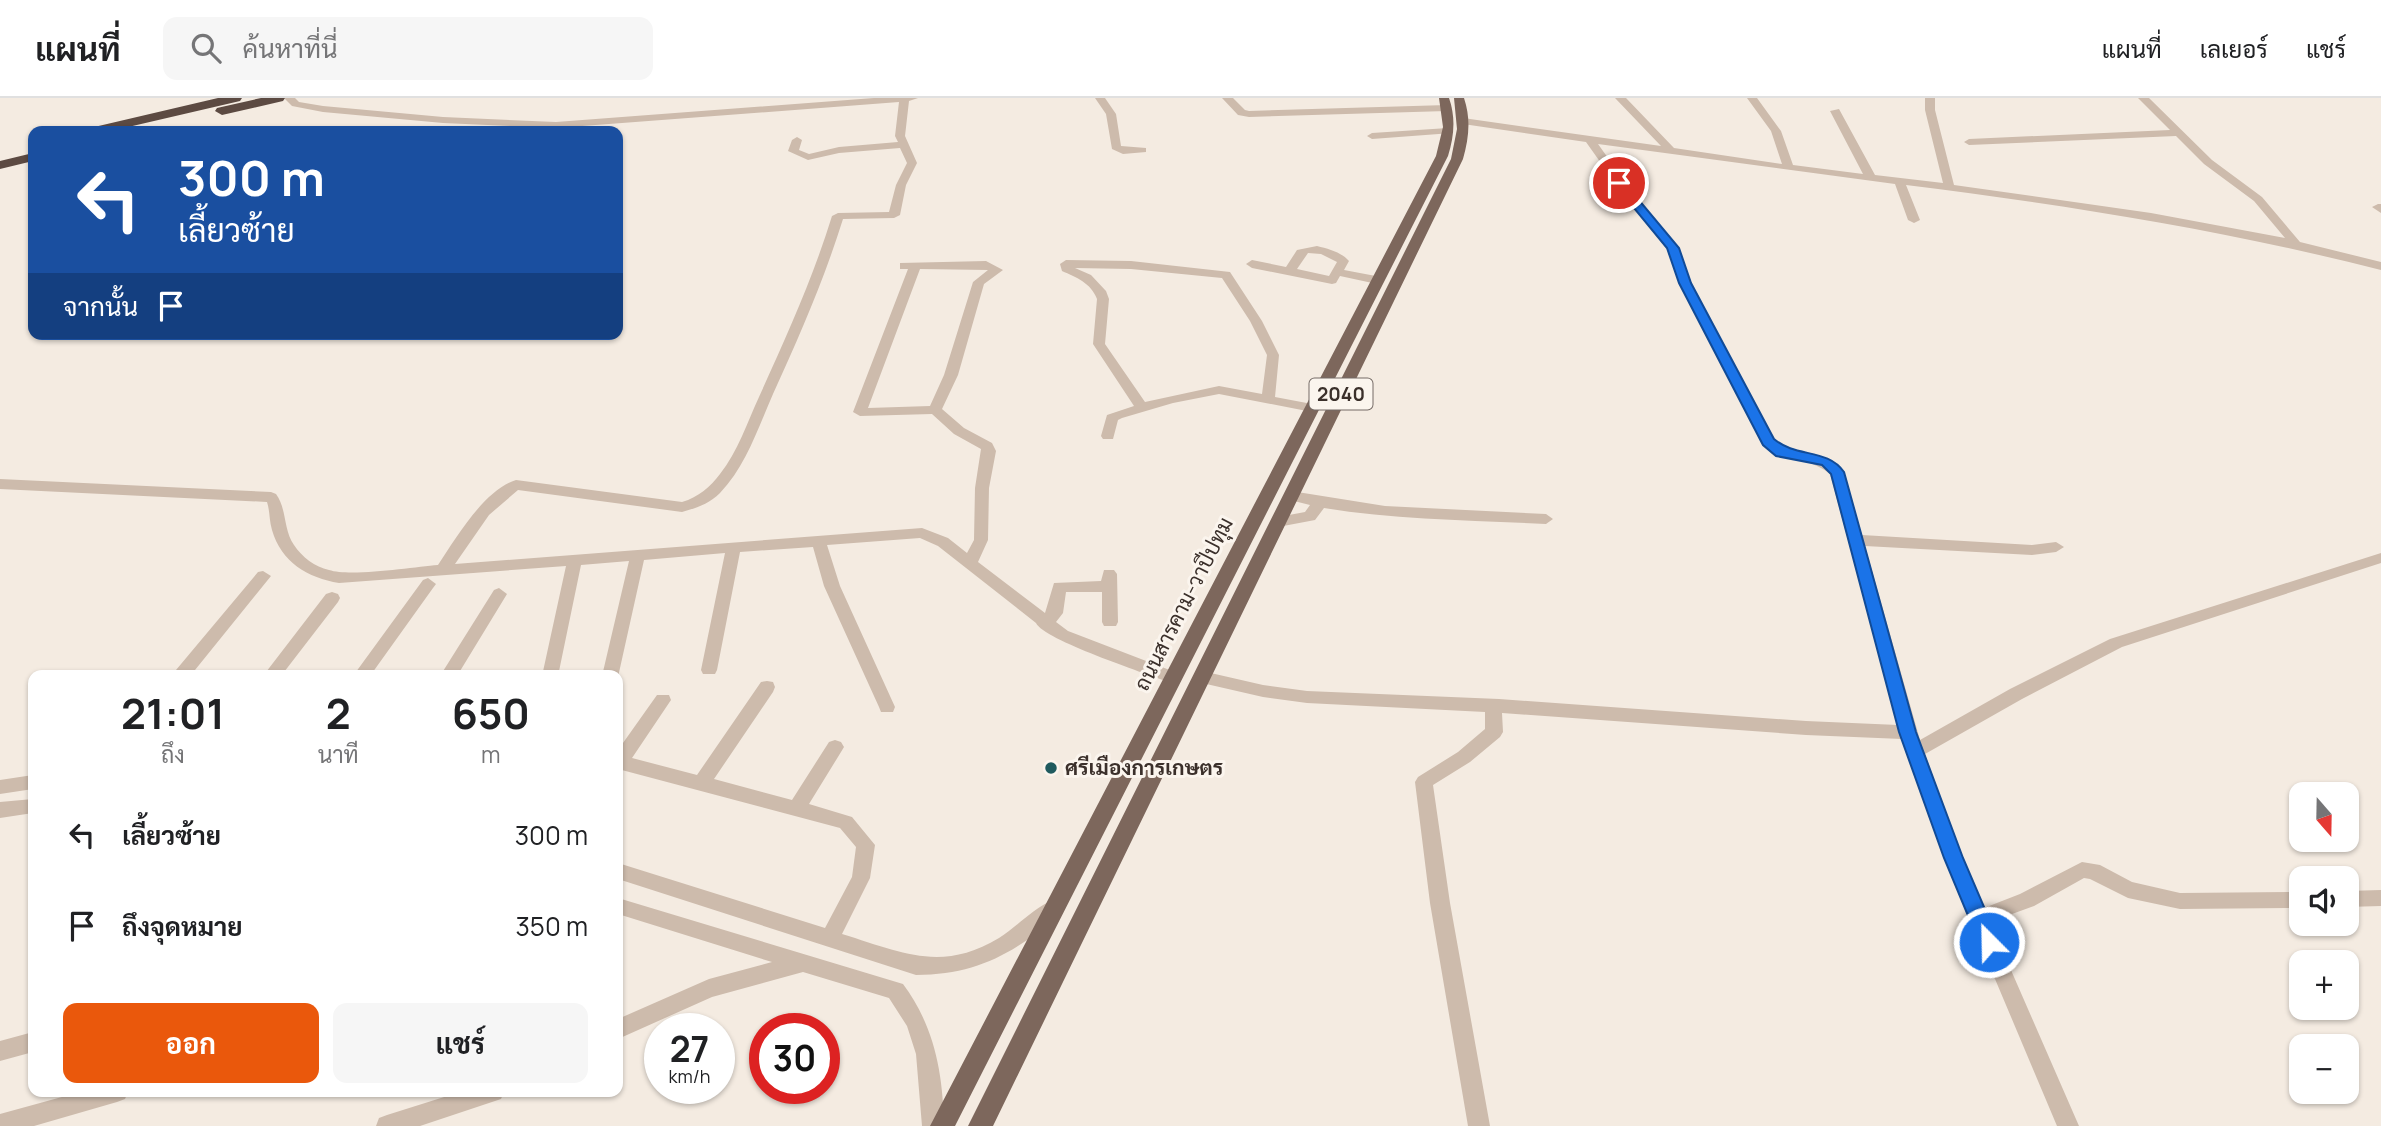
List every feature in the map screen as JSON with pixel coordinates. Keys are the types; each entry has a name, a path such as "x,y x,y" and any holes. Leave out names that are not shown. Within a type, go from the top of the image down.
{"highway":[{"path":"113,126 211,100 235,98"},
{"path":"161,126 278,98"},
{"path":"0,154 28,147"},
{"path":"0,165 28,158"}],"main road":[{"name":"2040","path":"1200,681 1457,159 1462,145 1463,121 1450,101"},
{"name":"ถนนสารคาม-วาปีปทุม","path":"942,1126 1442,156 1448,131 1450,101"},
{"path":"1355,324 1374,328"},
{"path":"980,1126 1200,681"}],"street":[{"path":"289,98 296,104 323,109 443,120 556,125 913,98"},
{"path":"1100,98 1111,114 1116,147 1123,151 1142,150"},
{"path":"1227,98 1242,113 1249,114 1450,101"},
{"path":"1619,98 1670,150"},
{"path":"1752,98 1776,131 1788,168"},
{"path":"1930,98 1930,110 1949,187"},
{"path":"2143,98 2208,162 2258,199 2296,244"},
{"path":"443,570 474,525 502,495 518,485 682,507 696,503 711,493 740,453 816,280 838,216 894,215 901,185 912,163 900,136 904,99"},
{"path":"1835,111 1871,178"},
{"path":"1463,121 1788,168 1949,187 2151,216 2296,244 2381,265"},
{"path":"1372,136 1448,131"},
{"path":"1969,142 2179,133"},
{"path":"797,140 793,151 808,157 839,150 904,145"},
{"path":"1590,140 1629,195 1673,248 1685,283 1768,442 1781,453 1826,461 1837,472 1908,732 1953,858 2068,1126"},
{"path":"1899,181 1914,220"},
{"path":"1252,264 1332,280 1343,261 1341,258 1308,249 1300,253 1290,271"},
{"path":"1142,408 1099,344 1102,307 1100,291 1087,278 1066,268 1066,264 1131,265 1226,275 1256,321 1273,355 1268,398"},
{"path":"935,410 951,375 979,282 997,270 986,265 909,266 860,412 935,410 959,431 987,446 989,451 982,488 981,540 970,563"},
{"path":"1338,272 1377,280"},
{"path":"1108,436 1112,418 1219,390 1312,408"},
{"path":"0,484 260,494 271,497 276,502 279,530 293,558 327,577 338,578 922,533 943,542 1044,624 1062,635 1174,678"},
{"path":"1291,496 1371,510 1546,519"},
{"path":"1278,522 1314,514 1320,503"},
{"path":"1856,540 2032,550 2056,547"},
{"path":"818,543 832,586 887,707"},
{"path":"709,670 733,549"},
{"path":"611,670 638,555"},
{"path":"1915,751 2016,694 2116,643 2381,558"},
{"path":"552,670 575,559"},
{"path":"185,670 263,576"},
{"path":"1044,624 1055,613 1059,587 1109,580 1110,622"},
{"path":"365,670 428,584"},
{"path":"452,670 499,594"},
{"path":"276,670 332,598"},
{"path":"1200,681 1307,697 1908,732"},
{"path":"701,784 767,687"},
{"path":"623,755 663,700"},
{"path":"1479,1126 1423,791 1428,777 1464,757 1494,732 1493,706"},
{"path":"796,809 835,747"},
{"path":"623,763 846,822 866,845 861,878 830,938"},
{"path":"0,787 28,783"},
{"path":"0,810 28,807"},
{"path":"1979,918 2027,900 2082,870 2093,871 2128,890 2180,901 2289,900"},
{"path":"623,873 916,966 945,967 972,961 1021,937 1054,908"},
{"path":"2359,899 2381,898"},
{"path":"623,907 896,990 907,1003 918,1024 931,1071 933,1126"},
{"path":"623,1027 709,988 806,962"},
{"path":"0,1051 28,1043"},
{"path":"0,1125 99,1097"},
{"path":"387,1126 477,1097"}],"place":[{"name":"ศรีเมืองการเกษตร","path":"1051,768"}],"route":[{"path":"1619,183 1673,248 1685,283 1768,442 1781,453 1826,461 1837,472 1908,732 1953,858 1989,942"}]}
